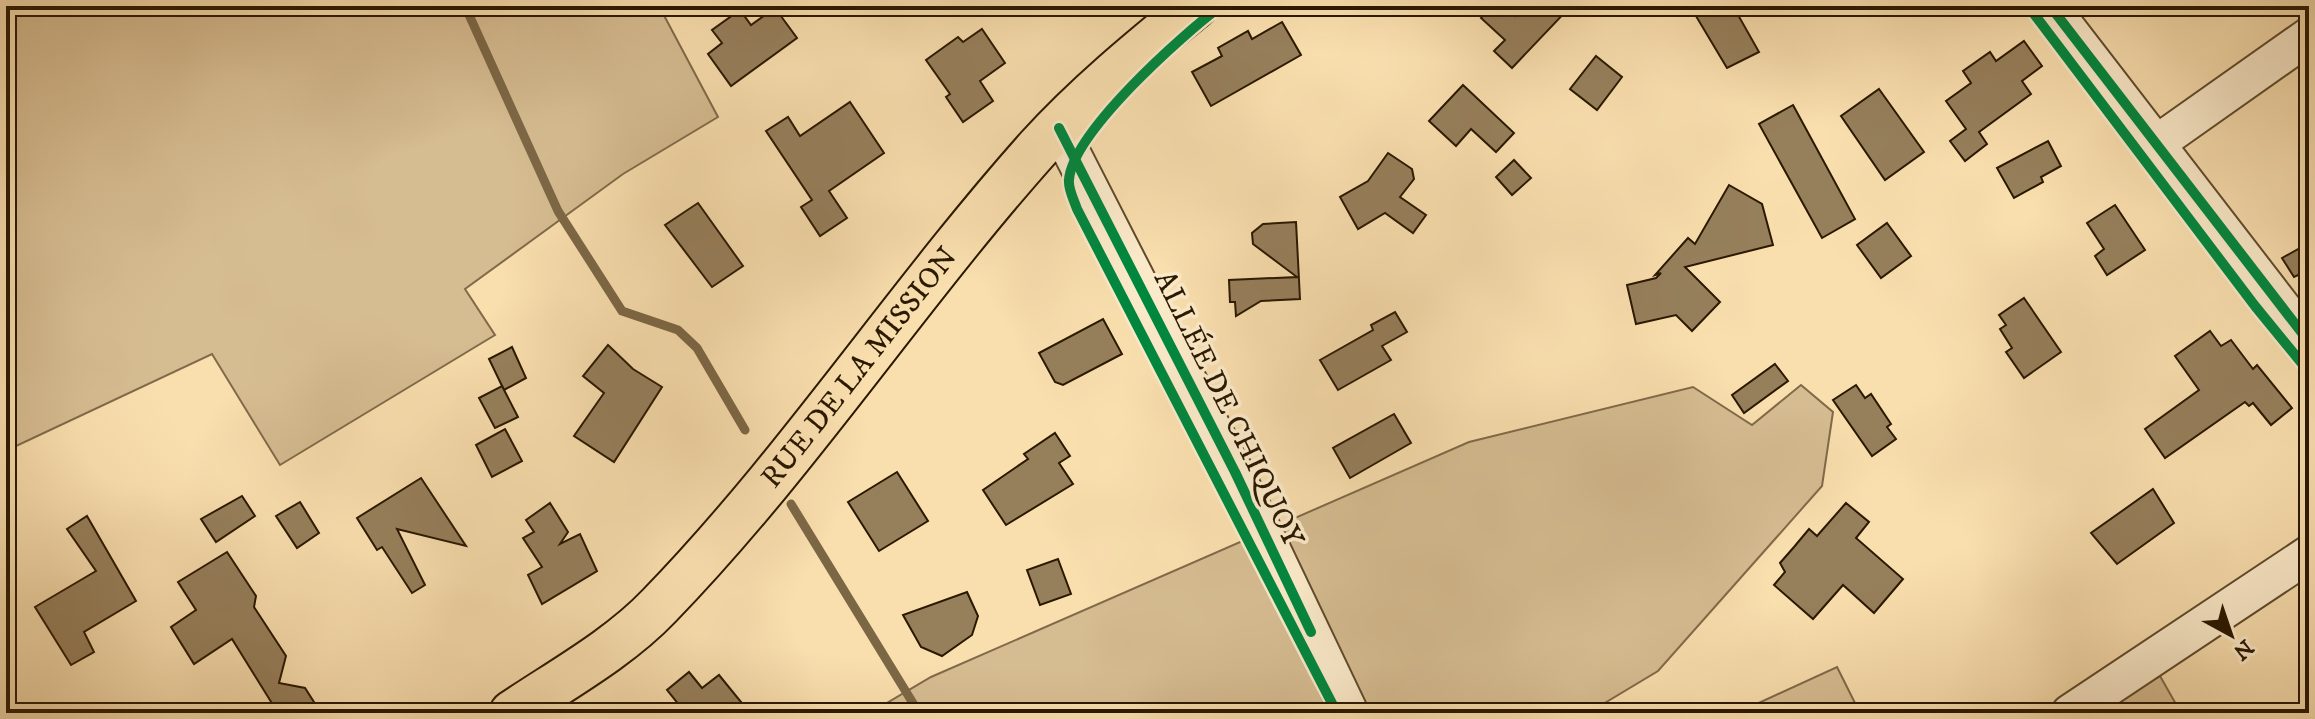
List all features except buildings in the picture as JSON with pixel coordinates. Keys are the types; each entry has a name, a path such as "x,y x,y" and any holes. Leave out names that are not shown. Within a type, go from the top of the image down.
{"main road":[{"name":"RUE DE LA MISSION","path":"512,713 588,663 657,608 831,404 1029,160 1103,84 1195,6"}],"street":[{"path":"2050,6 2309,342"},
{"path":"2156,144 2309,36"},
{"name":"ALLÉE DE CHIQUOY","path":"1059,128 1235,472 1350,713"},
{"path":"2070,713 2309,554"}],"shaded area":[{"path":"6,6 659,6 718,117 623,174 465,289 495,335 280,465 212,354 14,447 6,438"},
{"path":"1801,385 1833,412 1822,486 1658,671 1588,713 870,713 931,677 1469,442 1693,387 1752,425"},
{"path":"1837,667 1860,713 1737,713"},
{"path":"2160,676 2181,713 2092,713"}],"waterway":[{"path":"465,6 558,211 622,311 678,330 697,348 745,430"},
{"path":"791,504 919,713"}],"cycle path":[{"path":"1221,6 1157,61 1108,112 1075,160 1069,187 1077,209 1337,713"},
{"path":"2028,6 2255,306 2309,372"},
{"path":"2050,6 2309,342"},
{"path":"1059,128 1235,472 1311,632"}]}
